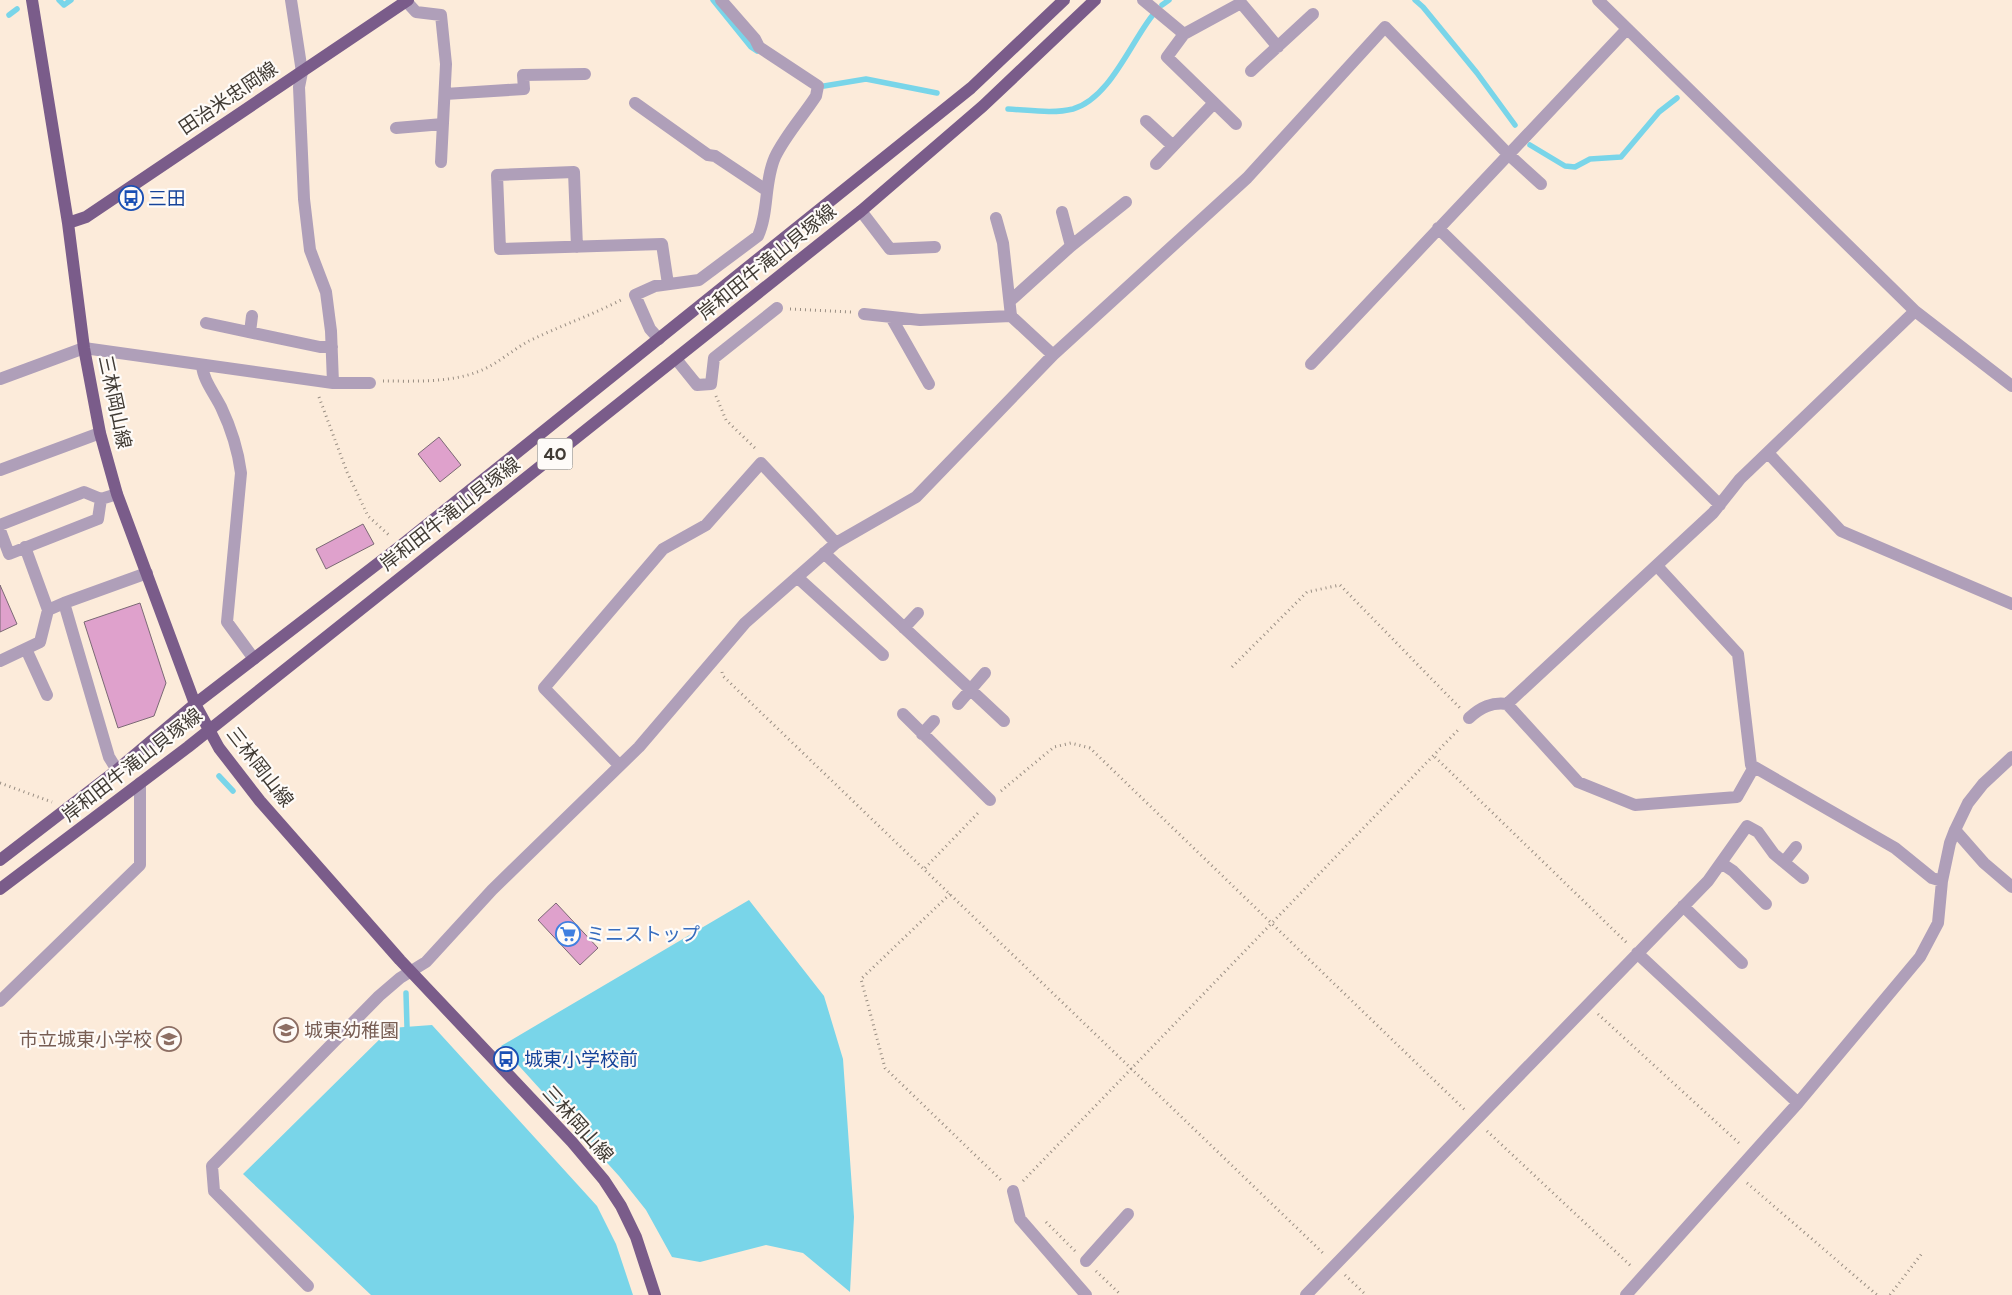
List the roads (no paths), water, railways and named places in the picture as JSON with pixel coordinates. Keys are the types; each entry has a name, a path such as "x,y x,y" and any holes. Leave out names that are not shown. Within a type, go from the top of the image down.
{"main road":[{"name":"三林岡山線","path":"32,0 68,223 84,348 100,433 117,494 195,704 208,730 260,801 411,972 572,1142 604,1180 621,1206 636,1238 655,1295"},
{"name":"田治米忠岡線","path":"68,223 86,217 407,0"},
{"name":"岸和田牛滝山貝塚線","path":"0,860 117,770 195,704 398,548 971,88 1064,0"},
{"name":"岸和田牛滝山貝塚線","path":"0,889 208,730 860,211 983,106 1095,0"}],"street":[{"path":"291,0 302,72 299,87 305,208 310,250 326,292 332,347 333,383"},
{"path":"407,0 416,12 441,15 446,64 441,162"},
{"path":"659,339 650,329 635,295 655,286 698,280 758,236 762,228 766,190 775,158 816,96 818,86 759,47 755,39 722,0"},
{"path":"1143,0 1184,34"},
{"path":"1598,0 1915,310 2012,386"},
{"path":"1236,124 1167,57 1184,34 1241,3 1278,47"},
{"path":"1251,71 1313,14"},
{"path":"308,1286 214,1191 212,1166 379,996 426,962 492,890 619,764 639,747 745,623 836,543 916,497 1052,355 1247,178 1385,27 1508,154 1541,184"},
{"path":"1311,364 1628,29"},
{"path":"445,94 524,89 523,75 585,74"},
{"path":"635,103 708,155 715,156 766,190"},
{"path":"1156,164 1214,103"},
{"path":"1146,121 1173,146"},
{"path":"396,128 443,124"},
{"path":"577,247 574,172 496,175 500,249 577,247 662,244 668,284"},
{"path":"1010,301 1072,246 1126,202"},
{"path":"860,211 890,249 935,246"},
{"path":"1062,212 1072,246"},
{"path":"996,218 1003,243 1011,316 1052,355"},
{"path":"1438,228 1720,504"},
{"path":"676,359 697,385 711,384 714,358 777,308"},
{"path":"1507,704 1657,566 1720,504 1740,479 1915,310"},
{"path":"864,314 920,320 1011,316"},
{"path":"250,332 252,316"},
{"path":"892,317 929,384"},
{"path":"206,323 320,347 332,347"},
{"path":"0,379 84,348 333,383 370,383"},
{"path":"202,365 202,372 221,407 238,451 241,473 227,622 254,659"},
{"path":"0,470 100,433"},
{"path":"1768,453 1841,531 2012,604"},
{"path":"619,764 544,688 664,549 706,525 761,463 836,543"},
{"path":"0,525 84,492 101,499 117,494"},
{"path":"0,530 8,554 98,519 101,499"},
{"path":"0,661 40,642 48,610 25,547"},
{"path":"824,553 1004,721"},
{"path":"1657,566 1738,654 1751,765 1894,848 1932,878 1942,881"},
{"path":"48,610 147,573"},
{"path":"797,577 883,655"},
{"path":"64,603 109,758 117,770"},
{"path":"904,628 918,612"},
{"path":"26,648 47,695"},
{"path":"958,704 985,673"},
{"path":"1470,718 1477,711 1494,702 1507,704 1578,782 1635,805 1737,797 1754,767"},
{"path":"903,714 990,800"},
{"path":"922,734 934,721"},
{"path":"1626,1295 1752,1156 1920,957 1938,923 1942,881 1950,843 1968,803 1983,784 2012,756"},
{"path":"0,1001 140,865 140,783"},
{"path":"1306,1295 1708,882 1747,826 1758,832 1774,854 1803,878"},
{"path":"1956,830 1984,863 2012,887"},
{"path":"1784,862 1796,847"},
{"path":"1721,863 1733,871 1766,904"},
{"path":"1683,906 1742,963"},
{"path":"1637,953 1798,1103"},
{"path":"1013,1191 1020,1219 1086,1295"},
{"path":"1086,1261 1128,1214"}],"water":[{"path":"749,900 824,996 843,1059 854,1217 850,1292 803,1253 766,1245 700,1262 672,1257 646,1210 619,1176 501,1046"},
{"path":"432,1025 597,1206 616,1244 633,1295 371,1295 243,1174 391,1028"}],"waterway":[{"path":"59,0 64,5 71,0"},
{"path":"713,0 751,47 757,51"},
{"path":"1162,5 1169,0"},
{"path":"1415,0 1423,7 1477,73 1515,125"},
{"path":"9,15 17,9"},
{"path":"1008,109 1057,111 1073,109 1086,103 1108,83 1152,16"},
{"path":"824,86 866,79 937,93"},
{"path":"1530,145 1565,166 1575,167 1590,159 1621,157 1659,112 1677,98"},
{"path":"219,776 233,791"},
{"path":"406,993 407,1027"}],"place":[{"name":"三田","path":"131,198"},
{"name":"ミニストップ","path":"568,934"},
{"name":"城東幼稚園","path":"286,1030"},
{"name":"市立城東小学校","path":"169,1039"},
{"name":"城東小学校前","path":"506,1059"}]}
